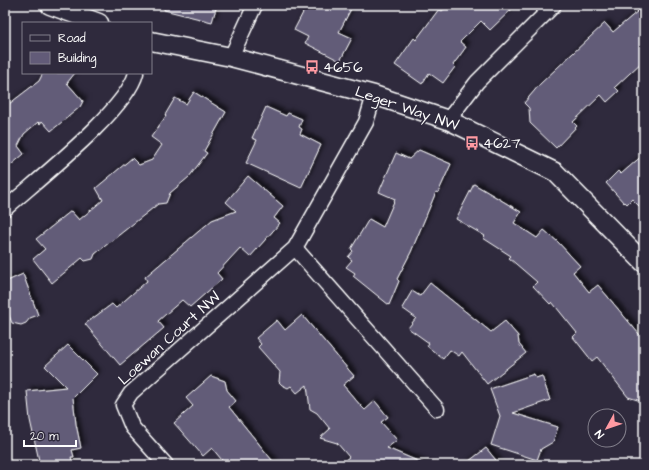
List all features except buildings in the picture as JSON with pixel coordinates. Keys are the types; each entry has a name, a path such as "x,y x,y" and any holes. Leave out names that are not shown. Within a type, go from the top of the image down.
{"street":[{"path":"50,5 96,22"},
{"path":"231,57 255,5"},
{"path":"448,120 478,82 554,5"},
{"name":"Leger Way NW","path":"152,41 231,57 374,95 448,120 555,172 642,255"},
{"path":"5,209 94,130 119,102 134,80 136,74"},
{"name":"Loewan Court NW","path":"166,465 132,427 124,405 131,393 295,248 366,122 374,95"},
{"path":"295,248 437,409"}],"place":[{"name":"4656","path":"312,67"},
{"name":"4627","path":"472,143"}]}
